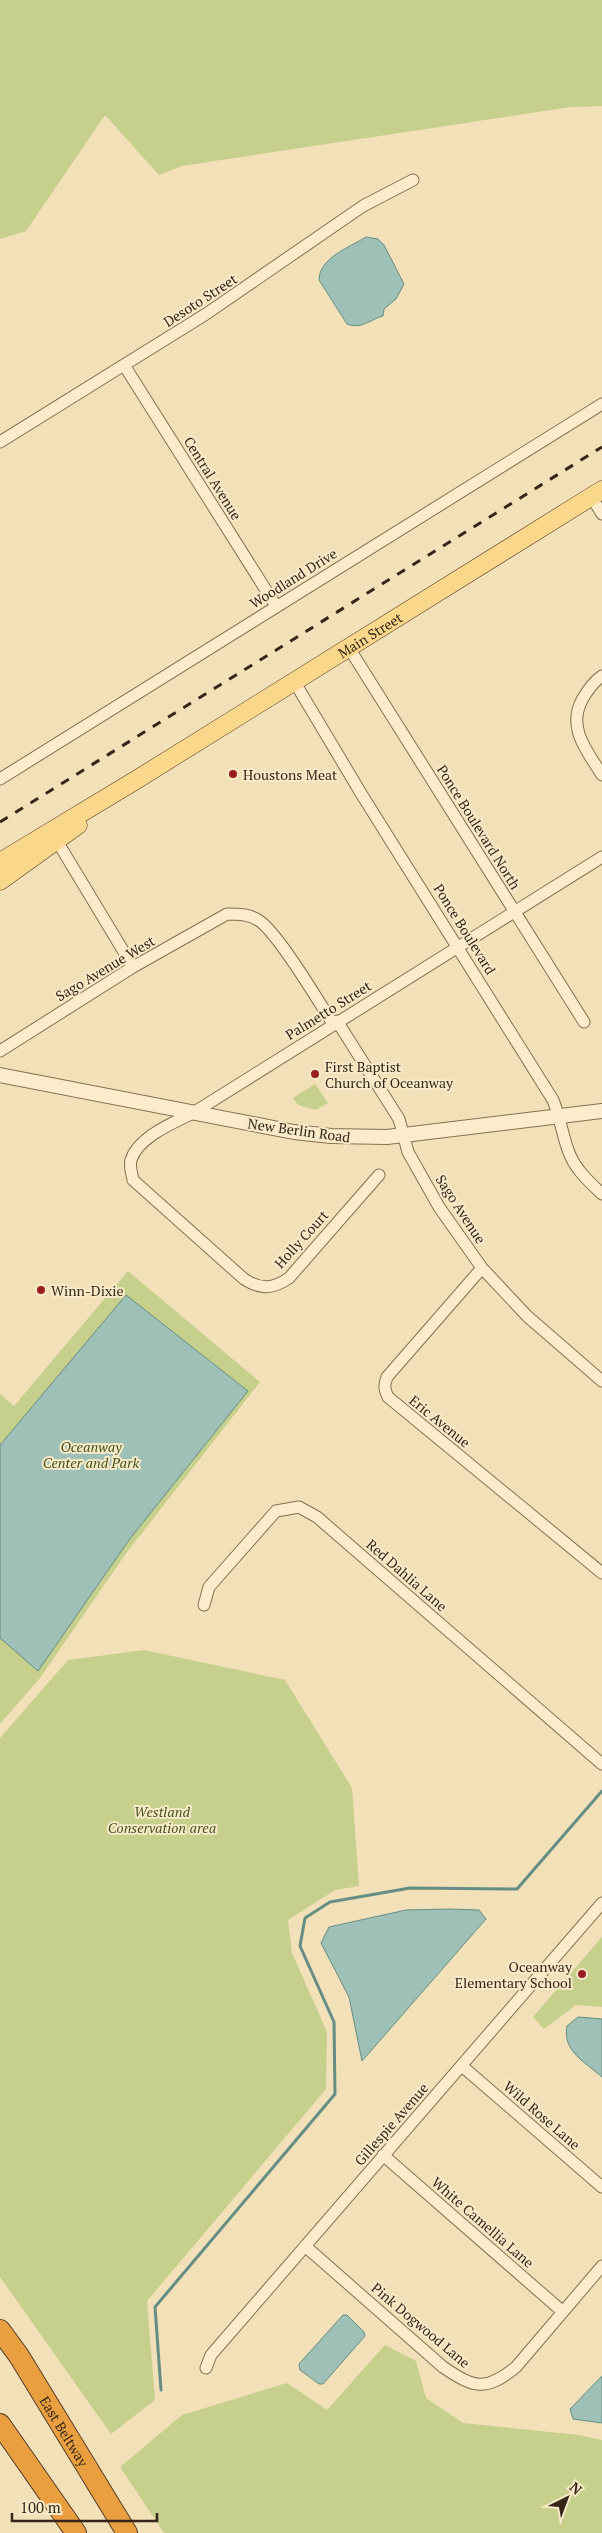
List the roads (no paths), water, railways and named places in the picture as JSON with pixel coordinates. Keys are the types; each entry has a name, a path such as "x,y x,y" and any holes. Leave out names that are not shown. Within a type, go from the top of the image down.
{"highway":[{"name":"East Beltway","path":"0,2329 19,2356 127,2533"},
{"path":"3,2429 76,2533"}],"main road":[{"name":"Main Street","path":"0,862 136,780 597,493"},
{"name":"Main Street","path":"0,881 57,841 136,780"}],"street":[{"name":"Desoto Street","path":"0,442 211,311 363,206 413,180"},
{"name":"Central Avenue","path":"124,365 276,606"},
{"name":"Woodland Drive","path":"0,779 602,404"},
{"path":"597,493 602,514"},
{"name":"Ponce Boulevard North","path":"349,648 584,1022"},
{"path":"602,676 591,686 581,701 576,716 576,727 584,746 602,774"},
{"name":"Ponce Boulevard","path":"294,681 362,795 458,946 560,1117 568,1151 575,1164 584,1178 602,1194"},
{"path":"57,841 133,967"},
{"name":"Palmetto Street","path":"166,1210 133,1180 130,1162 136,1150 147,1140 602,856"},
{"name":"Sago Avenue West","path":"0,1051 133,967 228,914"},
{"name":"Sago Avenue","path":"228,914 243,914 258,920 273,934 399,1119 408,1152 439,1206 482,1268 527,1316 602,1381"},
{"name":"New Berlin Road","path":"0,1075 294,1132 361,1138 404,1135 602,1112"},
{"name":"Holly Court","path":"166,1210 244,1279 254,1285 271,1287 289,1278 379,1175"},
{"name":"Eric Avenue","path":"482,1268 387,1377 384,1385 385,1392 388,1397 602,1573"},
{"name":"Red Dahlia Lane","path":"204,1605 209,1587 276,1511 300,1507 318,1517 602,1764"},
{"name":"Gillespie Avenue","path":"206,2368 211,2355 602,1903"},
{"name":"Wild Rose Lane","path":"462,2066 602,2187"},
{"name":"White Camellia Lane","path":"384,2155 563,2312"},
{"name":"Pink Dogwood Lane","path":"305,2246 443,2367 467,2383 487,2384 503,2378 516,2367 602,2266"}],"water":[{"path":"366,237 378,239 384,245 404,284 396,299 384,309 383,316 361,325 352,326 347,324 319,280 320,272 324,265 336,254"},
{"name":"Oceanway Center and Park","path":"126,1295 248,1391 129,1540 38,1671 0,1638 0,1445"},
{"path":"406,1910 479,1910 486,1919 362,2061 349,1997 321,1943 329,1927"},
{"path":"578,2017 602,2019 602,2077 576,2055 568,2042 566,2035 567,2026"},
{"path":"343,2315 347,2315 364,2332 365,2336 323,2384 319,2384 300,2370 299,2364"},
{"path":"602,2376 602,2423 573,2419 570,2409"}],"waterway":[{"path":"161,2390 155,2307 335,2094 334,2022 300,1946 305,1918 330,1902 410,1888 517,1889 602,1791"}],"railway":[{"path":"0,822 602,447"}],"place":[{"name":"Houstons Meat","path":"233,774"},
{"name":"First Baptist Church of Oceanway","path":"315,1074"},
{"name":"Winn-Dixie","path":"41,1290"},
{"name":"Oceanway Elementary School","path":"582,1974"}],"park label":[{"name":"Westland Conservation area","path":"162,1819"}]}
